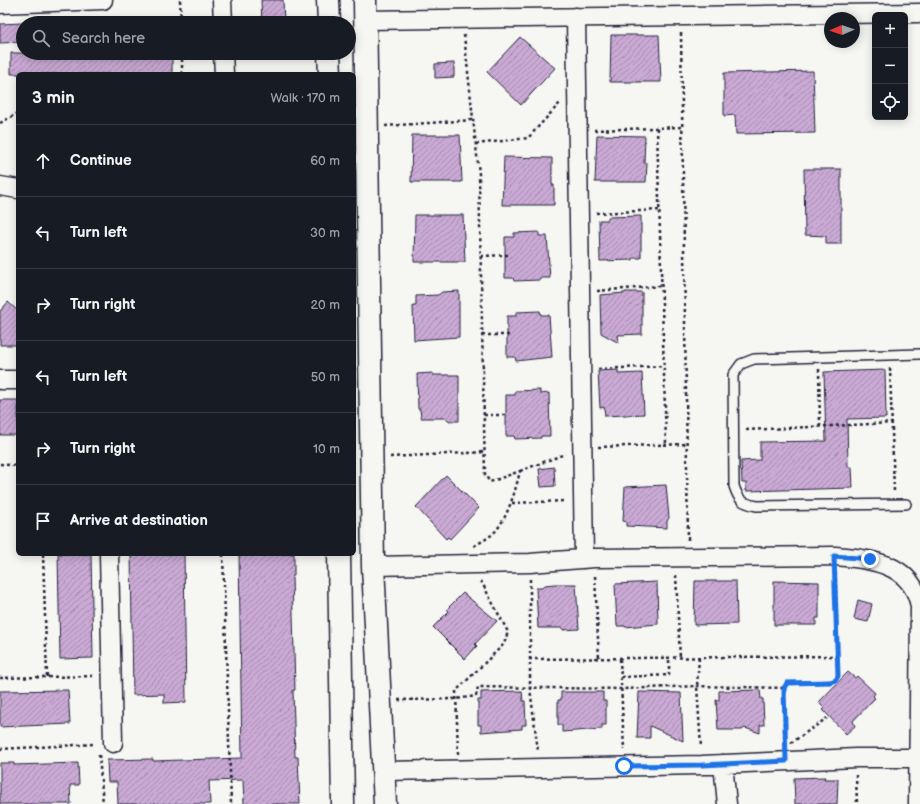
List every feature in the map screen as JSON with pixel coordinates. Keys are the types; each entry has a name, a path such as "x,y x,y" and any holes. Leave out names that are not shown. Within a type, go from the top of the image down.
{"street":[{"path":"0,4 103,0"},
{"path":"222,0 223,16"},
{"path":"328,0 329,16"},
{"path":"385,804 373,566 366,10 462,19 681,17 730,8 920,13"},
{"path":"576,17 583,500 589,558"},
{"path":"223,60 224,72"},
{"path":"330,60 330,72"},
{"path":"0,186 16,188"},
{"path":"0,380 16,380"},
{"path":"373,566 473,555 530,562 589,558 834,556 870,559 886,565 911,582 918,594 920,606 918,804"},
{"path":"106,744 112,675 109,556"},
{"path":"339,556 343,804"},
{"path":"384,771 541,769 702,765 856,758 919,758"},
{"path":"723,764 727,804"}],"lane":[{"path":"906,504 757,506 745,504 738,496 734,486 733,374 741,364 754,359 920,354"}],"path":[{"path":"180,0 181,16"},
{"path":"680,658 686,444 681,17"},
{"path":"462,19 479,174 485,475 490,482 582,447 686,444"},
{"path":"182,60 182,72"},
{"path":"476,144 528,138 578,86"},
{"path":"0,123 16,114"},
{"path":"367,127 472,120"},
{"path":"578,131 683,127"},
{"path":"657,128 666,444"},
{"path":"579,214 660,210"},
{"path":"481,256 508,255"},
{"path":"580,292 662,286"},
{"path":"482,335 509,335"},
{"path":"889,355 894,504"},
{"path":"819,357 820,426"},
{"path":"581,369 664,366"},
{"path":"484,415 507,415"},
{"path":"734,430 892,423"},
{"path":"372,458 485,452"},
{"path":"0,464 16,466"},
{"path":"459,770 456,691 460,685 504,644 508,637 508,632 473,555 492,535 512,503 520,471"},
{"path":"512,503 583,500"},
{"path":"43,556 47,677"},
{"path":"223,556 231,804"},
{"path":"827,718 785,746 784,688 787,683 830,682 836,680 838,676 834,556"},
{"path":"589,558 599,659"},
{"path":"530,562 530,688 541,769"},
{"path":"529,659 838,656"},
{"path":"621,677 669,676 669,658"},
{"path":"698,658 697,686 702,765"},
{"path":"620,659 624,766"},
{"path":"0,678 112,675"},
{"path":"381,701 456,699 476,696 478,687 622,689 697,686 784,688"},
{"path":"0,749 106,744 103,804"},
{"path":"856,758 857,804"}],"building":[{"path":"261,0 283,0 284,16 262,16"},
{"path":"16,23 16,42 0,43 0,24"},
{"path":"611,35 659,35 661,82 610,82"},
{"path":"520,37 555,68 521,105 487,72"},
{"path":"11,53 16,53 16,60 172,60 172,72 16,72 16,74 11,74"},
{"path":"454,63 454,77 435,78 435,64"},
{"path":"813,71 815,133 736,134 735,115 724,116 724,73"},
{"path":"412,135 460,135 462,182 411,182"},
{"path":"597,135 645,136 644,163 647,163 646,182 595,182"},
{"path":"504,157 552,158 554,205 502,205"},
{"path":"804,169 841,169 841,244 826,244 826,236 805,235"},
{"path":"415,215 463,215 465,262 414,262"},
{"path":"641,216 641,258 633,258 633,260 600,261 599,220 608,220 608,217"},
{"path":"539,232 539,236 547,236 550,278 514,281 513,278 505,278 505,237 514,237 514,233"},
{"path":"459,291 459,337 414,340 413,306 416,306 416,296 438,295 442,292"},
{"path":"625,292 642,292 642,334 618,335 619,343 601,333 600,295"},
{"path":"8,302 16,309 16,345 0,345 0,311"},
{"path":"540,311 541,315 549,315 552,357 516,361 515,357 507,357 507,316 516,316 516,312"},
{"path":"618,370 618,374 642,373 644,414 605,416 604,407 600,408 598,371"},
{"path":"885,370 886,418 847,419 848,467 852,467 853,488 746,491 746,483 742,483 741,461 760,460 760,442 826,441 824,372"},
{"path":"433,373 433,375 459,375 459,421 450,421 445,418 421,418 420,409 418,409 417,374"},
{"path":"540,390 540,394 549,393 550,436 541,436 541,438 515,439 514,436 506,436 506,395 515,395 515,391"},
{"path":"0,400 16,400 16,435 0,435"},
{"path":"554,467 555,486 541,487 539,469"},
{"path":"446,475 479,508 450,539 448,537 446,539 416,507"},
{"path":"666,485 669,518 667,521 667,528 626,526 626,522 623,521 625,487"},
{"path":"58,556 91,556 93,658 60,659"},
{"path":"131,556 184,556 186,702 164,703 164,694 133,695"},
{"path":"239,556 294,556 294,576 292,576 295,690 293,690 295,757 298,757 300,804 244,804 243,780 209,781 210,804 118,804 117,782 108,782 107,760 153,759 153,761 242,758"},
{"path":"695,581 736,581 737,624 694,625"},
{"path":"774,581 819,582 819,618 816,618 816,625 774,625"},
{"path":"657,582 658,624 625,627 617,626 615,584"},
{"path":"576,584 579,629 563,630 563,628 538,628 536,588 542,588 545,585"},
{"path":"463,593 497,621 475,644 477,646 465,659 433,627 449,611 447,609"},
{"path":"858,600 872,604 868,622 854,619"},
{"path":"848,672 855,678 857,676 875,693 873,696 875,698 853,721 855,726 846,734 823,710 825,708 819,702"},
{"path":"68,690 70,724 0,727 0,691"},
{"path":"760,690 761,699 763,699 764,725 760,725 760,733 745,728 742,730 718,730 716,700 719,700 719,691"},
{"path":"522,691 523,701 525,701 526,725 522,725 522,729 481,732 481,725 478,725 478,700 481,700 481,692"},
{"path":"561,692 603,692 603,701 606,701 606,725 602,725 602,729 562,732 562,725 558,725 558,700 561,700"},
{"path":"639,692 681,693 683,741 650,726 650,738 637,738"},
{"path":"0,763 14,763 14,765 78,763 79,785 70,785 71,804 0,804"},
{"path":"825,777 824,779 838,779 837,804 795,804 794,778"}],"route":[{"path":"624,766 702,765 786,761 784,688 787,683 830,682 836,680 838,676 834,556 870,559"}]}
